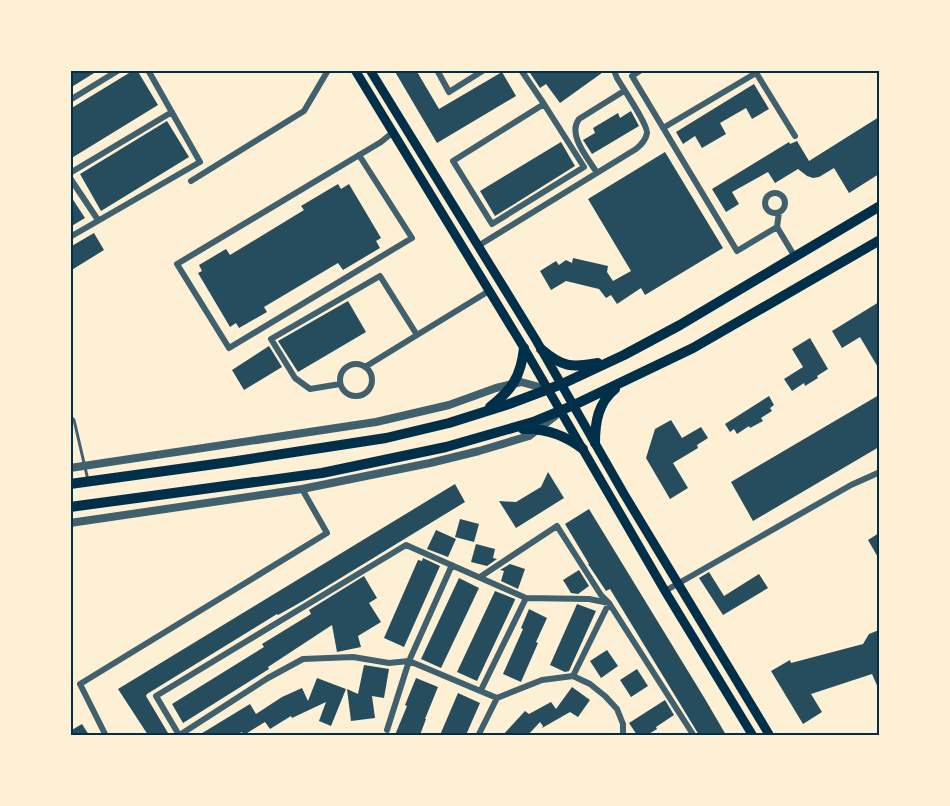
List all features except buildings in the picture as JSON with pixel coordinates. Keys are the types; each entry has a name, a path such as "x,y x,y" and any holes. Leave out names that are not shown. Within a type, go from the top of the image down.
{"main road":[{"path":"355,70 524,348 665,591 753,735"},
{"path":"370,70 541,349 770,735"},
{"path":"70,484 386,438 449,423 483,412 562,384 613,360 680,324 879,206"},
{"path":"70,507 322,473 435,450 505,431 574,405 693,348 879,240"},
{"path":"483,412 502,397 513,384 520,372 524,348"},
{"path":"541,349 554,360 567,365 580,366 613,360"},
{"path":"595,443 596,419 601,404 624,382"},
{"path":"505,431 539,429 567,437 583,449"}],"street":[{"path":"70,100 119,70"},
{"path":"70,237 200,162 147,70"},
{"path":"191,181 304,111 329,70"},
{"path":"437,70 449,92 484,70"},
{"path":"520,70 544,104 584,168 492,224 453,160 544,104"},
{"path":"478,246 642,144 646,136 646,126 614,70"},
{"path":"641,70 630,73 737,251 777,227"},
{"path":"663,128 755,72 795,136"},
{"path":"597,172 576,137 575,125 579,119 624,91"},
{"path":"70,173 172,112"},
{"path":"359,155 412,238 229,348 177,264 359,155 381,142 392,133"},
{"path":"70,178 98,220"},
{"path":"779,212 777,227 795,257"},
{"path":"340,384 310,389 296,378 271,339 380,276 417,335"},
{"path":"365,367 489,291"},
{"path":"355,364 369,371 372,381 368,390 359,396 351,396 343,390 340,384 340,377 346,368 355,364"},
{"path":"70,468 376,422 449,405 496,388 521,382 548,389"},
{"path":"70,523 302,489 430,463 529,436 560,411"},
{"path":"665,591 850,485 879,472"},
{"path":"106,735 80,684 327,533 302,489"},
{"path":"480,577 557,526 694,735"},
{"path":"497,698 409,662 389,663 353,657 303,659 268,678 179,735 156,696 406,545 526,598 589,599 609,603"},
{"path":"387,729 409,662 452,565"},
{"path":"481,690 526,598"},
{"path":"573,676 609,603"},
{"path":"478,735 497,698 542,680 573,676 590,684 617,709 623,724 623,735"}],"lane":[{"path":"70,416 74,420 88,482"}]}
